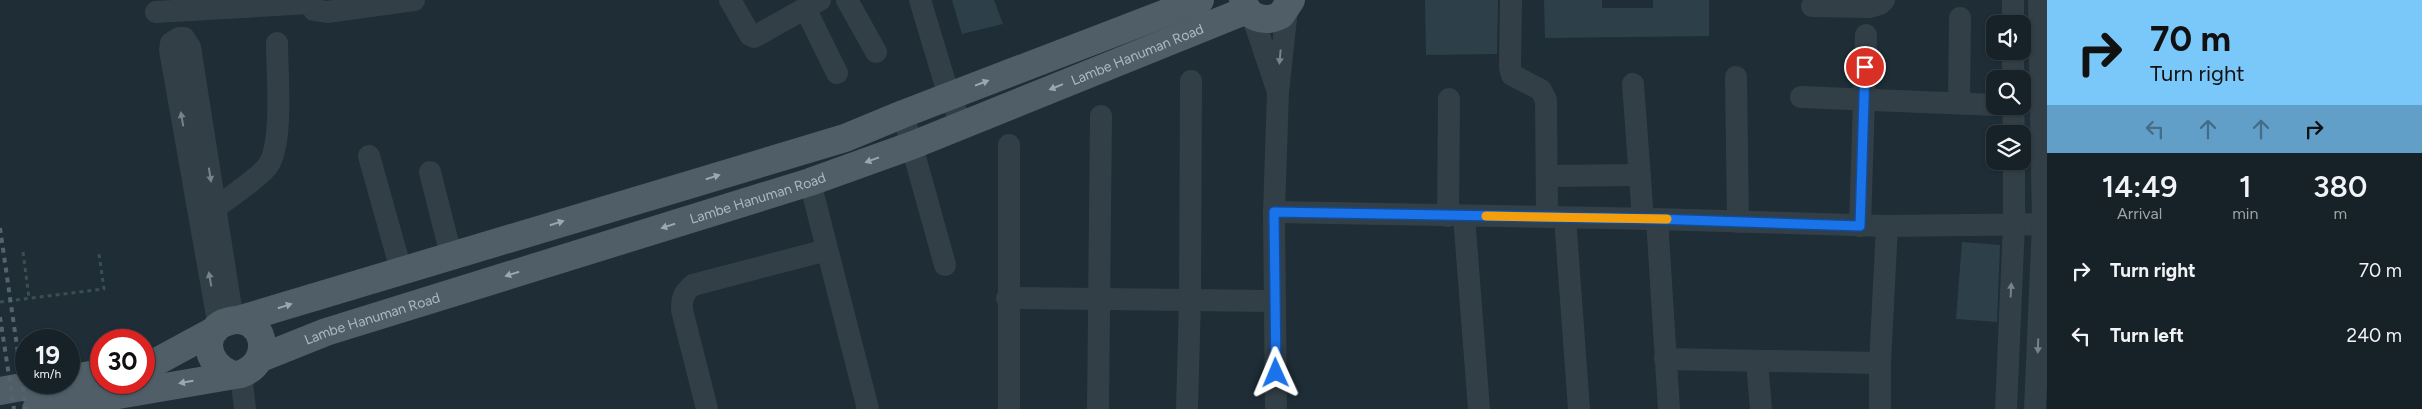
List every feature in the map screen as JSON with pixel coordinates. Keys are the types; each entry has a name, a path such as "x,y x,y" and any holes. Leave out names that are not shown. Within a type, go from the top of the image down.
{"main road":[{"name":"Lambe Hanuman Road","path":"155,362 226,325 401,270 845,138 1200,0"},
{"path":"1247,8 1259,19 1274,19 1293,3"},
{"name":"Lambe Hanuman Road","path":"36,409 244,369 326,332 810,182 912,145 1247,8"},
{"path":"226,325 254,327 259,334 262,342 244,369 222,371 210,357 209,348 226,325"},
{"path":"0,391 15,388"}],"street":[{"path":"156,12 310,1 314,10 327,12 414,0"},
{"path":"730,0 750,35 754,37 813,5 837,73"},
{"path":"847,0 876,52"},
{"path":"920,0 949,96 962,125"},
{"path":"1511,0 1510,68 1512,75 1541,90 1546,100 1548,176 1556,217 1579,409"},
{"path":"1812,6 1870,8 1884,0"},
{"path":"2013,0 2013,15"},
{"path":"2035,409 2045,224 2044,111 2039,0"},
{"path":"1276,409 1274,212 1278,92 1293,3"},
{"path":"1247,8 1278,92"},
{"path":"1959,104 1960,18"},
{"path":"1860,226 1866,35"},
{"path":"179,38 184,38 190,48 215,208 226,325 170,50 170,43 179,38"},
{"path":"215,208 266,168 274,154 277,137 277,43"},
{"path":"1736,77 1738,222"},
{"path":"1187,409 1190,300 1191,81"},
{"path":"1633,84 1640,175 1650,219 1669,409"},
{"path":"1801,96 1986,105"},
{"path":"1449,99 1456,216 1479,409"},
{"path":"903,114 945,265"},
{"path":"1098,409 1101,116"},
{"path":"1008,145 1007,298 1009,409"},
{"path":"369,156 401,270"},
{"path":"2006,409 2014,224 2014,170"},
{"path":"430,172 451,255"},
{"path":"1548,176 1640,175"},
{"path":"810,182 868,409"},
{"path":"1274,212 1650,219 1860,226 2045,224"},
{"path":"1880,409 1880,363 1887,226"},
{"path":"707,409 682,310 682,297 686,290 693,285 827,250"},
{"path":"1007,298 1275,301"},
{"path":"1665,359 1880,363"},
{"path":"1757,361 1761,409"},
{"path":"244,369 248,407"}],"path":[{"path":"23,252 29,298"},
{"path":"0,302 104,289 100,254"}],"building":[{"path":"952,0 994,0 1003,24 962,34"},
{"path":"1425,0 1498,0 1497,54 1426,55"},
{"path":"1544,0 1602,0 1602,8 1653,8 1653,0 1709,0 1709,36 1545,38"},
{"path":"1962,242 2000,245 1997,322 1956,319"}],"railway":[{"path":"0,228 26,409"},
{"path":"0,317 14,409"}],"slow traffic":[{"path":"1486,216 1667,219"}],"route":[{"path":"1276,373 1274,212 1656,219 1860,226 1865,67"}]}
